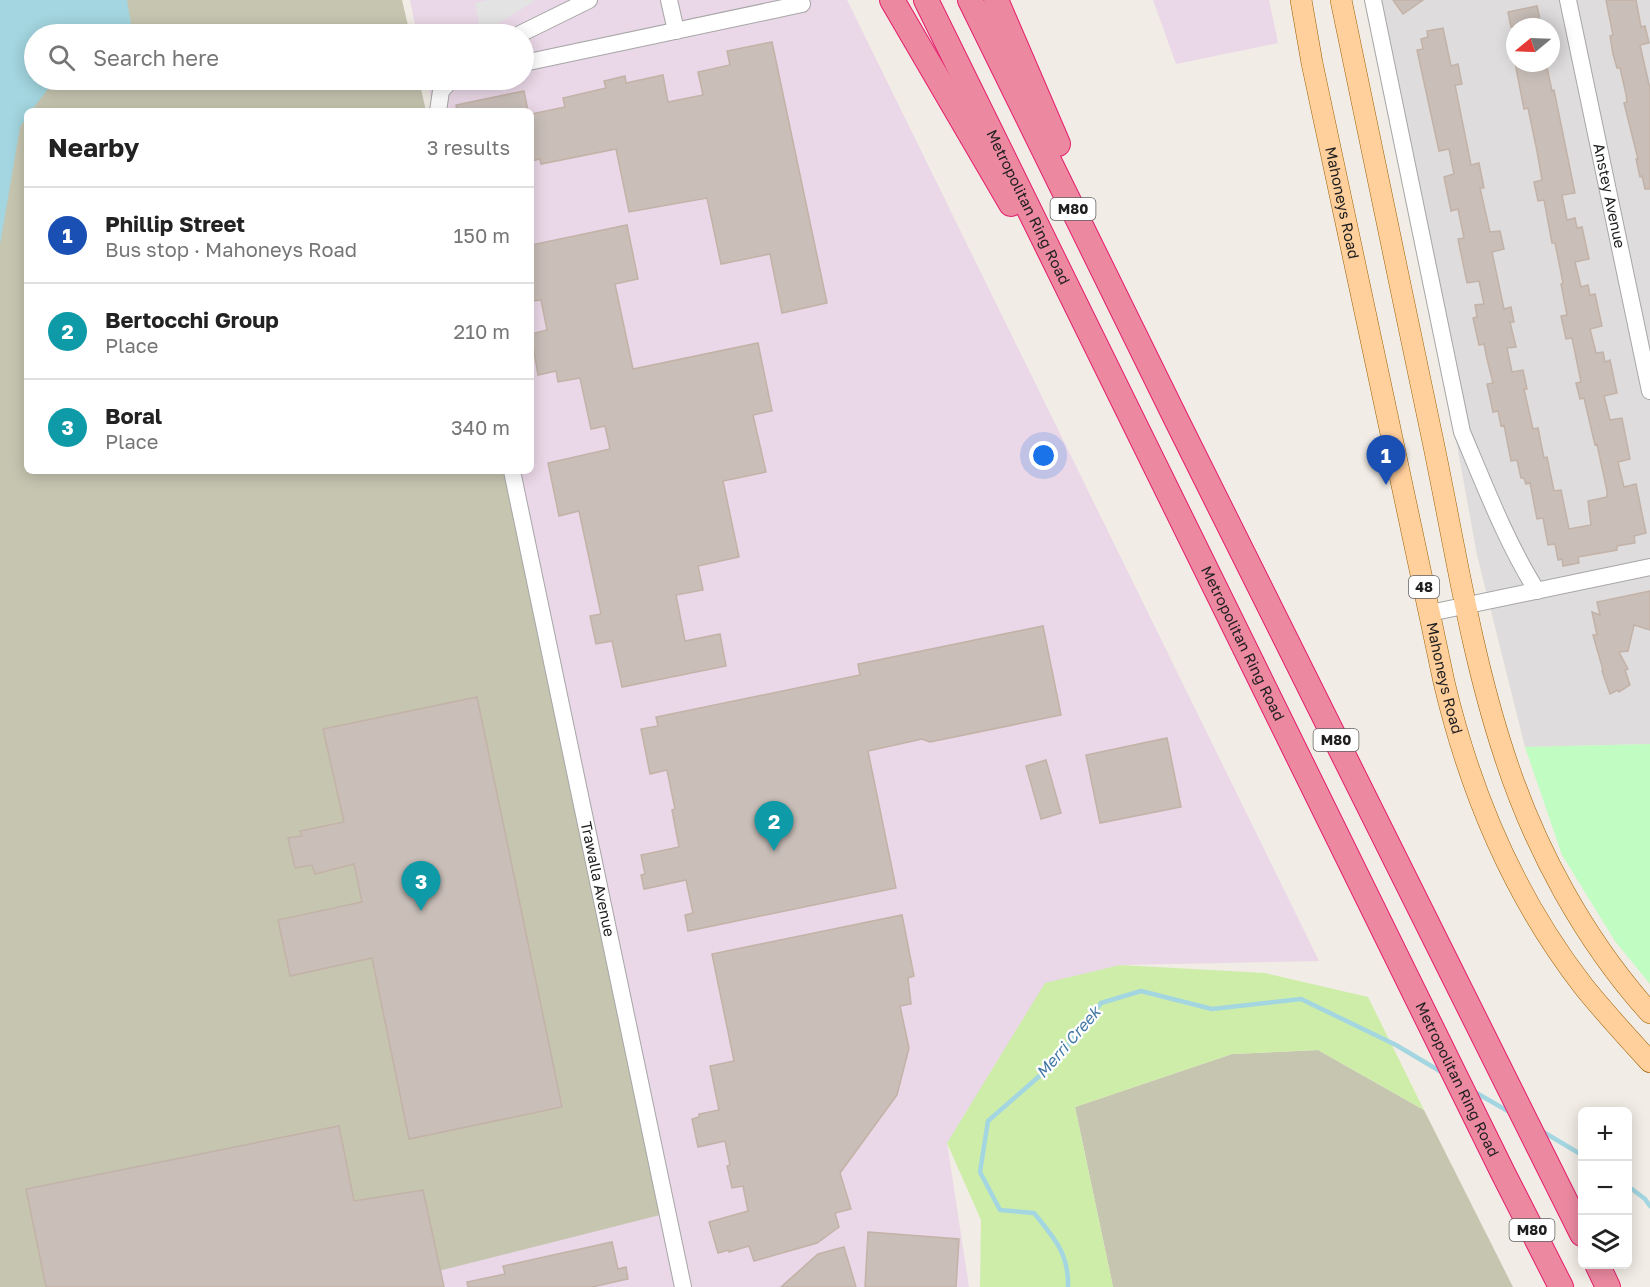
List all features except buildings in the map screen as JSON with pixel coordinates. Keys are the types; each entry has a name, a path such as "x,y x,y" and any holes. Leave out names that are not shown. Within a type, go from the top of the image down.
{"highway":[{"path":"892,0 1119,390"},
{"name":"Metropolitan Ring Road","path":"926,0 1561,1287"},
{"name":"M80","path":"970,0 1577,1224"},
{"path":"996,0 1176,419"},
{"path":"1599,1269 1608,1287"}],"main road":[{"name":"Mahoneys Road","path":"1301,0 1312,63 1456,732 1474,786 1510,869 1535,914 1583,986 1650,1062"},
{"name":"48","path":"1341,0 1466,606 1491,713 1505,759 1524,810 1548,862 1576,912 1607,958 1650,1013"}],"street":[{"path":"534,27 589,0"},
{"path":"669,0 676,31"},
{"path":"1373,0 1462,432 1487,492 1537,591"},
{"name":"Anstey Avenue","path":"1568,0 1650,391"},
{"path":"534,61 802,4"},
{"path":"438,108 442,90"},
{"name":"Trawalla Avenue","path":"513,474 683,1287"},
{"path":"1430,613 1650,567"}],"shaded area":[{"path":"0,0 402,0 408,24 24,24 24,90 421,90 425,108 24,108 24,474 506,474 668,1213 375,1287 0,1287"},
{"path":"410,0 847,0 1319,961 1120,965 947,1143 969,1287 362,1287 509,474 534,474 534,108 433,108 429,90 534,90 534,24 415,24"},
{"path":"488,0 535,0 497,24 479,24 475,3"},
{"path":"1153,0 1269,0 1278,43 1176,64"},
{"path":"1376,0 1650,0 1650,744 1525,747 1477,555"},
{"path":"1318,1050 1424,1110 1513,1287 1113,1287 1075,1107 1232,1054"}],"green space":[{"path":"1650,744 1650,984 1615,941 1562,855 1525,747"},
{"path":"1120,965 1265,973 1368,997 1424,1110 1318,1050 1232,1054 1075,1107 1113,1287 980,1287 981,1220 947,1143 1045,983"}],"water":[{"path":"0,0 127,0 131,24 24,24 24,90 47,90 33,108 24,108 24,121 20,127 0,245"}],"waterway":[{"name":"Merri Creek","path":"1068,1287 1068,1275 1063,1255 1048,1230 1034,1213 1000,1210 980,1172 988,1121 1052,1065 1101,1003 1141,991 1212,1009 1301,999 1396,1045 1443,1073"},
{"name":"Merri Creek","path":"1473,1091 1513,1114"},
{"name":"Merri Creek","path":"1540,1130 1578,1153"},
{"name":"Merri Creek","path":"1632,1189 1650,1206"}],"place":[{"name":"Phillip Street","path":"1386,485"},
{"name":"Bertocchi Group","path":"774,851"},
{"name":"Boral","path":"421,911"}]}
